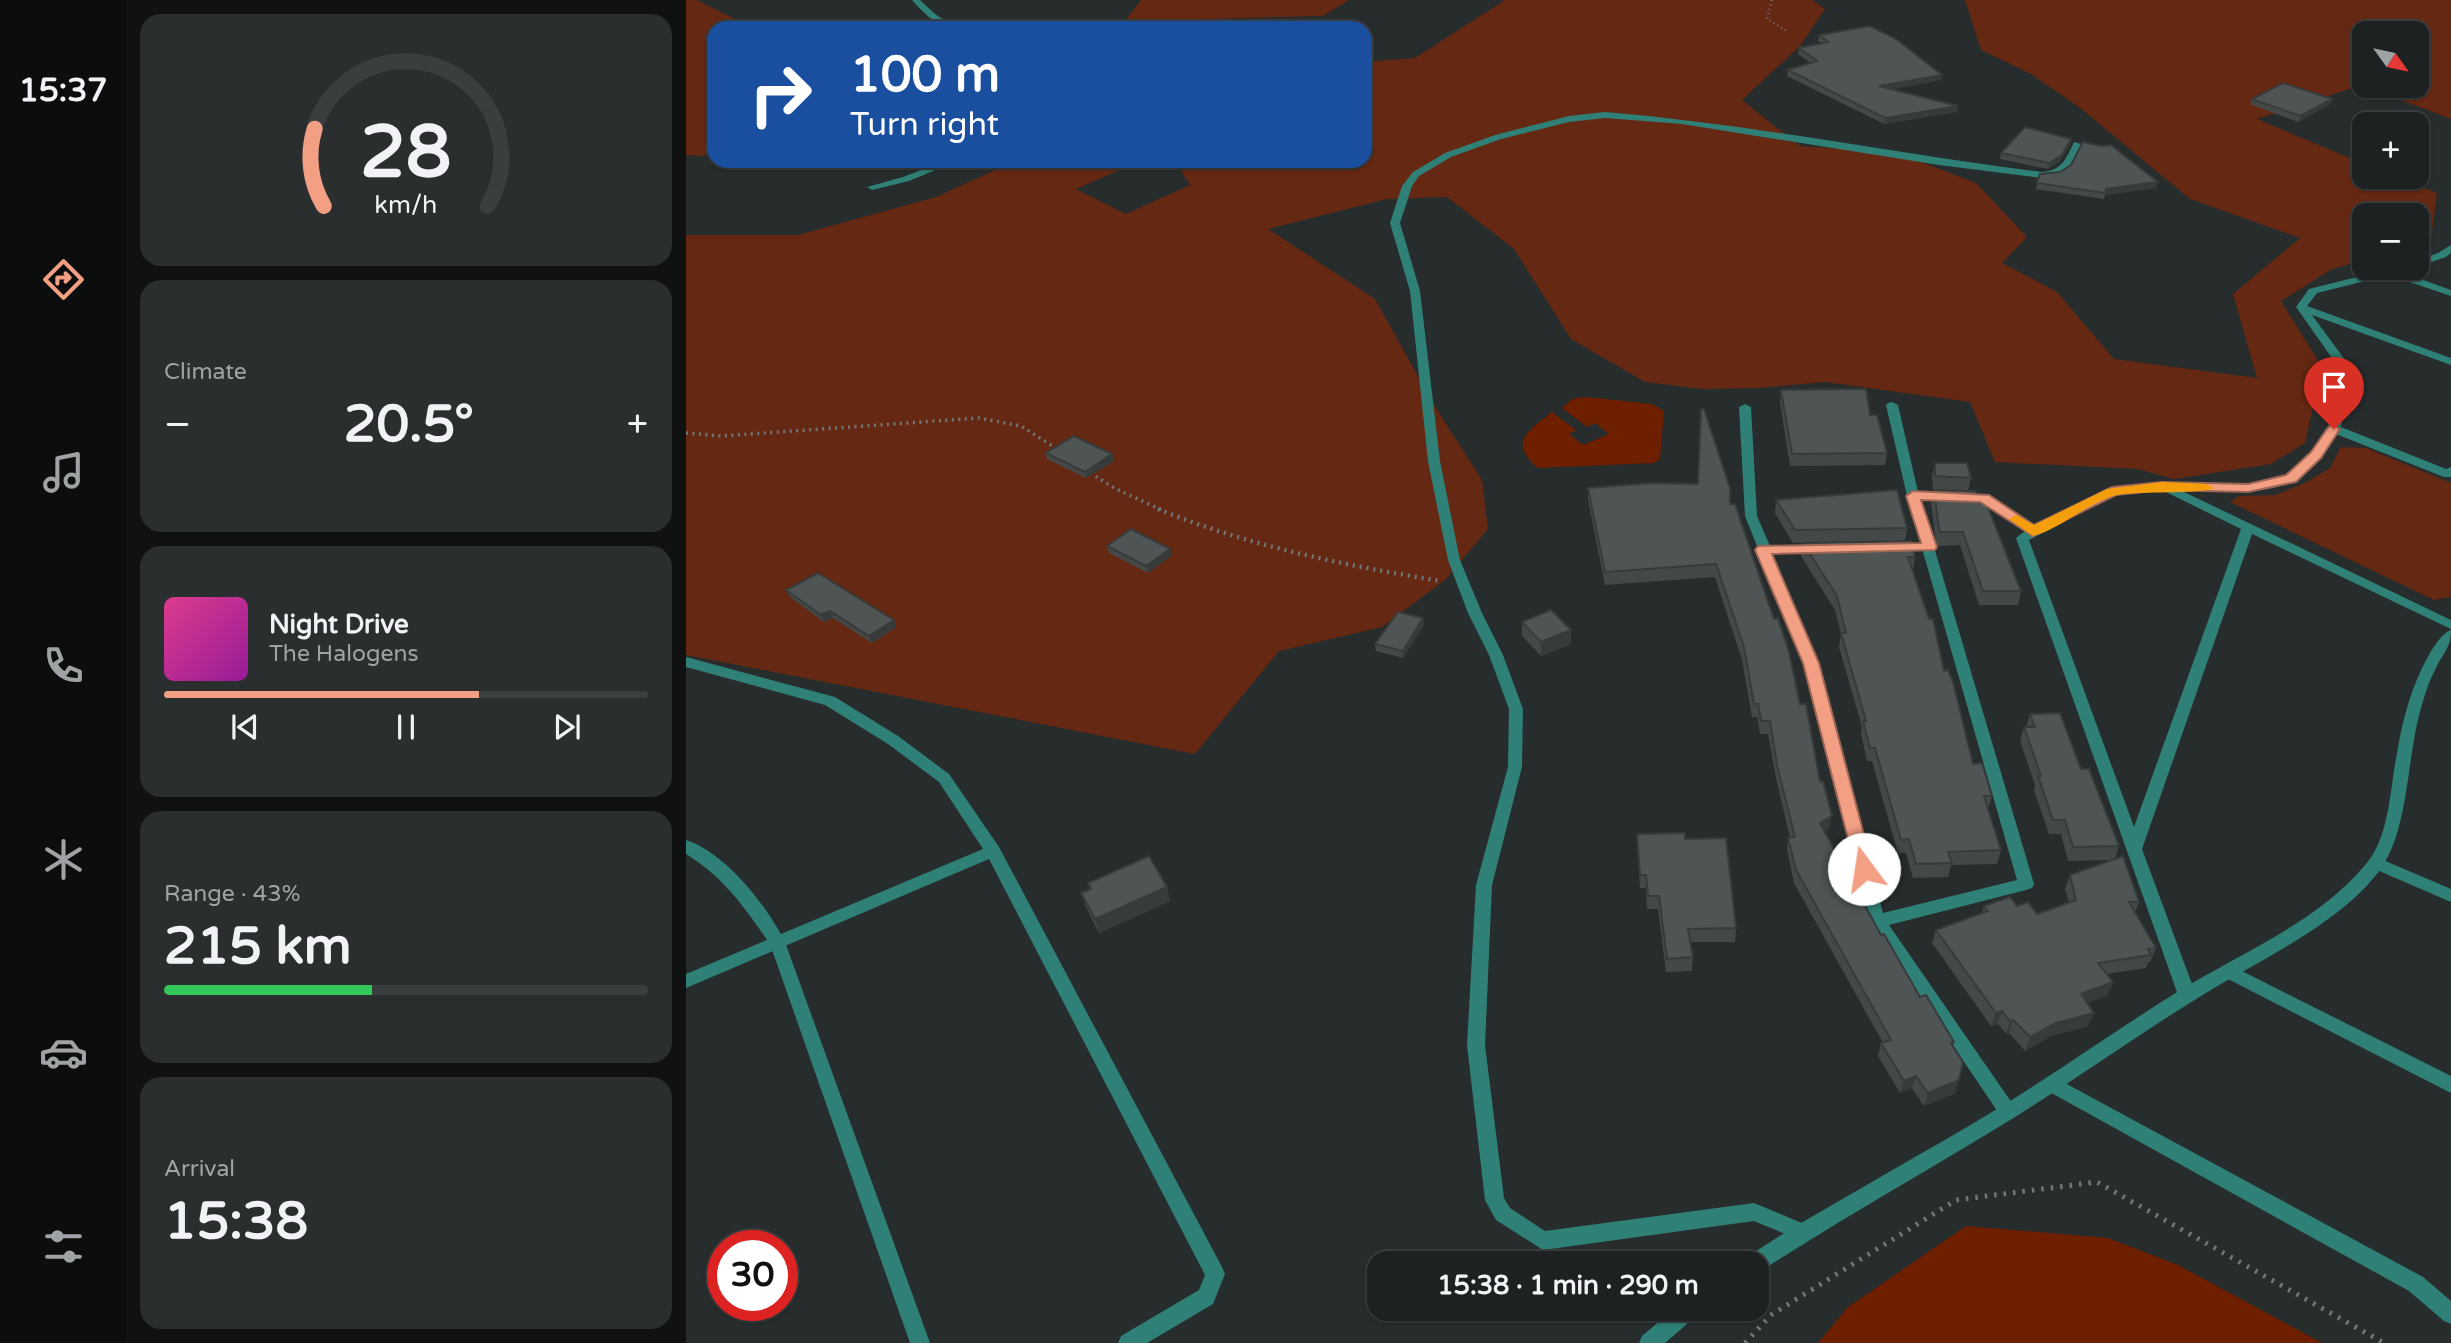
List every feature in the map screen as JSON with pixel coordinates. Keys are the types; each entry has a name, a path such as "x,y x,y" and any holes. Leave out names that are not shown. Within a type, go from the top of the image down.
{"street":[{"path":"916,0 940,21"},
{"path":"1802,1232 1754,1212 1543,1241 1503,1214 1495,1200 1476,1045 1484,885 1515,767 1516,709 1496,655 1454,560 1434,461 1415,291 1395,223 1404,193 1416,174 1448,155 1498,136 1569,118 1605,114 1682,121 1939,162 2040,175 2056,175 2070,164 2077,144"},
{"path":"872,187 933,168"},
{"path":"2429,260 2451,248"},
{"path":"2301,307 2314,291 2359,280"},
{"path":"2414,280 2451,293"},
{"path":"2301,307 2451,362"},
{"path":"2187,995 2022,538 2112,492 2162,486 2248,488 2291,479 2316,455 2337,424 2345,368 2301,307"},
{"path":"1877,921 2026,884 1923,547 1892,405"},
{"path":"1745,407 1751,516 1811,663 1877,921 2007,1112"},
{"path":"2334,429 2448,474 2451,471"},
{"path":"2162,486 2451,625"},
{"path":"1913,496 1984,498 2033,531"},
{"path":"2134,850 2248,528"},
{"path":"1763,550 1832,549"},
{"path":"1769,1254 2007,1112 2187,995 2340,902 2376,863 2391,826 2413,707 2437,650 2451,635"},
{"path":"686,662 830,701 882,733 944,778 993,851 1215,1273 1206,1297 1128,1343"},
{"path":"686,846 715,864 748,899 776,942 920,1343"},
{"path":"686,981 993,851"},
{"path":"2376,863 2451,897"},
{"path":"2228,971 2451,1085"},
{"path":"2052,1084 2416,1284 2451,1314"},
{"path":"1649,1343 1675,1321"}],"path":[{"path":"1772,0 1767,19 1787,31"},
{"path":"686,433 721,436 979,418 1010,420 1031,430 1065,455"},
{"path":"1087,471 1109,488 1185,520 1292,555 1465,586"},
{"path":"1745,1343 1771,1315 1956,1200 2097,1182 2384,1343"}],"shaded area":[{"path":"686,0 697,0 739,21 707,21 707,155 686,155"},
{"path":"1141,0 1349,0 1323,16 1125,21"},
{"path":"1505,0 1812,0 1825,9 1800,46 1742,100 1800,146 1895,152 1976,183 2027,237 2002,263 2057,292 2114,359 2257,378 2233,294 2300,238 2190,199 2079,107 2031,74 1981,50 1965,0 2451,0 2451,119 2396,98 2429,98 2429,21 2352,21 2352,88 2257,119 2352,159 2352,189 2427,189 2437,193 2429,241 2429,203 2352,203 2352,263 2332,269 2281,301 2322,367 2305,443 2271,464 2174,479 2138,469 1995,462 1970,402 1825,382 1703,389 1645,382 1571,339 1514,249 1447,197 1387,199 1268,229 1375,299 1434,405 1482,480 1488,529 1445,580 1382,627 1279,651 1195,754 686,655 686,235 798,235 936,197 1000,168 1124,168 1076,189 1126,214 1190,185 1179,168 1372,168 1372,61 1415,58"},
{"path":"1586,397 1652,404 1664,411 1660,459 1654,463 1538,468 1524,451 1523,444 1529,431 1552,412 1576,430 1569,434 1583,445 1609,434 1595,423 1587,427 1562,408 1572,399"},
{"path":"2341,447 2366,448 2451,483 2451,597 2434,600 2230,502 2239,496 2275,495 2305,483 2330,468"},
{"path":"1966,1226 2108,1238 2178,1265 2322,1343 1818,1343 1848,1307"}],"building":[{"path":"1870,26 1896,39 1942,75 1879,86 1958,106 1885,118 1788,70 1817,61 1799,48 1828,42 1819,35"},
{"path":"2283,83 2332,99 2300,116 2252,99"},
{"path":"2025,127 2071,139 2062,155 2049,163 2001,153"},
{"path":"2083,142 2111,145 2158,182 2106,189 2105,193 2037,183 2040,174 2060,172 2071,165"},
{"path":"1866,389 1870,415 1877,415 1887,453 1792,454 1781,390"},
{"path":"1701,409 1704,409 1730,488 1730,504 1735,504 1774,619 1778,618 1789,652 1800,704 1806,704 1820,782 1823,781 1832,816 1820,823 1881,935 1884,934 1920,997 1926,995 1963,1062 1959,1080 1928,1093 1916,1076 1904,1081 1881,1043 1891,1040 1796,870 1788,838 1795,837 1777,765 1770,721 1761,721 1758,704 1754,704 1744,647 1716,564 1605,572 1588,488 1653,483 1698,484"},
{"path":"1074,436 1112,454 1085,472 1046,453"},
{"path":"1935,463 1967,463 1971,478 1935,476"},
{"path":"1897,490 1907,528 1795,530 1776,500"},
{"path":"1934,490 1975,491 1977,500 1985,500 2021,591 1983,591 1963,532 1939,530"},
{"path":"1131,529 1170,549 1146,566 1107,546"},
{"path":"1911,541 1915,557 1908,557 1929,619 1933,619 1944,671 1948,670 1953,682 1973,764 1982,763 1992,796 1984,796 2001,850 1948,852 1952,863 1916,864 1909,839 1901,840 1875,748 1870,748 1863,721 1866,721 1841,633 1846,633 1837,596 1803,543"},
{"path":"818,573 894,620 869,636 830,611 821,615 786,590"},
{"path":"1551,610 1571,630 1541,642 1522,622"},
{"path":"1398,612 1423,618 1403,651 1375,644"},
{"path":"2060,713 2081,769 2089,769 2119,846 2073,847 2065,820 2053,820 2024,727 2035,727 2030,714"},
{"path":"1685,833 1685,839 1726,838 1736,928 1688,929 1693,957 1667,959 1659,896 1648,896 1646,875 1640,875 1637,834"},
{"path":"1149,856 1167,887 1095,919 1081,893 1091,889 1088,883"},
{"path":"2123,856 2139,902 2129,902 2156,948 2148,949 2151,955 2098,963 2113,982 2081,994 2094,1013 2056,1023 2030,1037 2002,1011 1996,1013 1936,930 1988,911 1984,906 2010,897 2017,906 2028,902 2037,914 2076,900 2070,875"}],"slow traffic":[{"path":"2016,519 2033,531 2112,492 2162,486 2207,488"}],"route":[{"path":"1864,869 1811,663 1763,550 1930,547 1913,496 1984,498 2033,531 2112,492 2162,486 2248,488 2291,479 2316,455 2334,429"}]}
